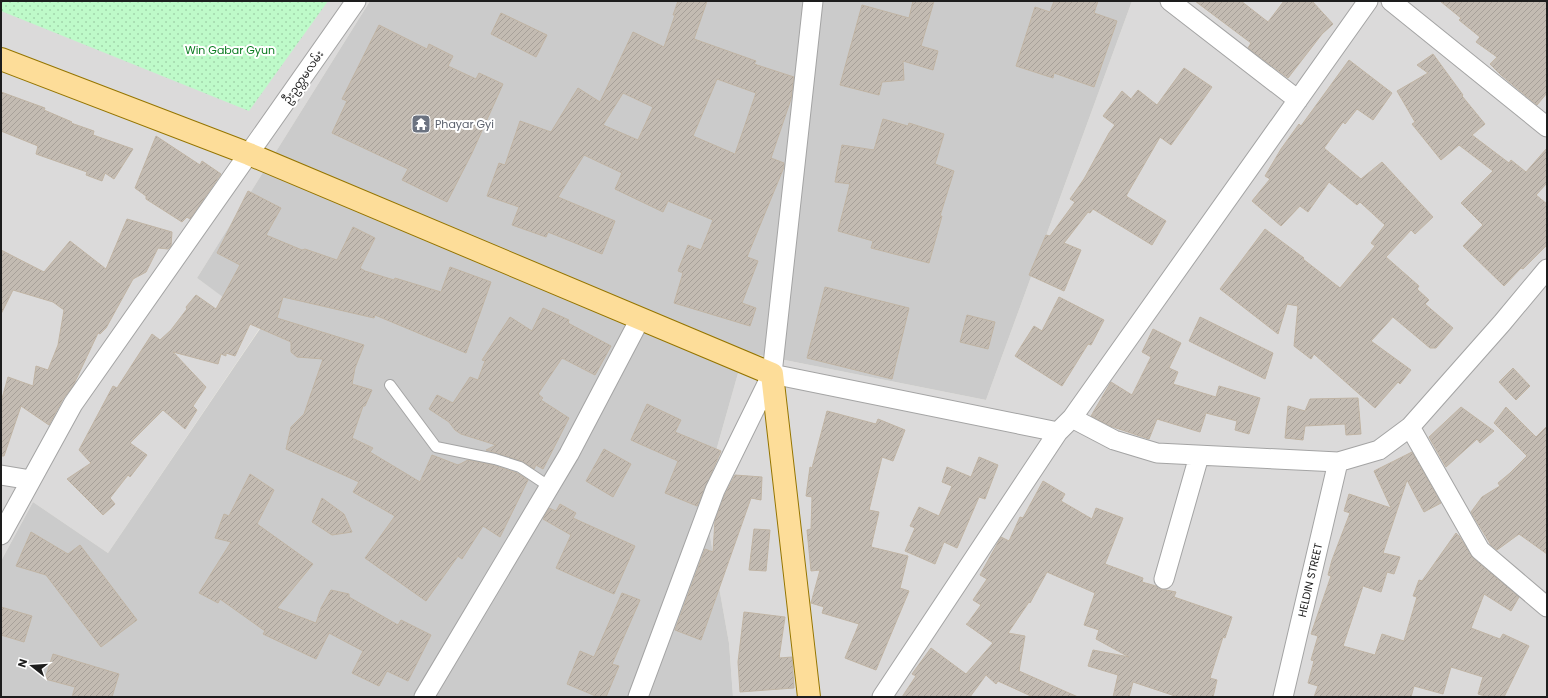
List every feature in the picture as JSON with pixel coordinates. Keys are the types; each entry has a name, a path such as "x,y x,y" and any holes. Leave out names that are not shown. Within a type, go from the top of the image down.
{"main road":[{"path":"1,59 249,154 772,374 809,697"}],"street":[{"name":"ဦးဥတ္တမလမ်း","path":"1,535 72,404 356,1"},
{"path":"638,697 715,490 772,374 813,1"},
{"path":"1170,1 1298,100"},
{"path":"882,697 1058,432 1072,418 1368,1"},
{"path":"1391,1 1547,127"},
{"path":"1072,418 1114,440 1157,453 1338,462 1379,450 1410,427 1502,323 1547,269"},
{"path":"424,697 569,454 640,318"},
{"path":"772,374 1058,432"},
{"path":"1410,427 1480,550 1547,607"},
{"path":"1164,579 1199,456"},
{"name":"HELDIN STREET","path":"1283,697 1338,462"},
{"path":"1,475 31,480"}],"lane":[{"path":"390,385 436,447 495,459 520,467 550,487"}],"shaded area":[{"path":"1,1 370,1 197,278 262,325 108,553 33,502 1,561"},
{"path":"370,1 1132,1 986,400 744,352 703,497 729,643 733,697 1,697 1,561 33,502 108,553 262,326 197,278"},
{"path":"1132,1 1547,1 1547,697 733,697 729,643 703,497 744,352 986,400"}],"green space":[{"name":"Win Gabar Gyun","path":"1,1 328,1 249,111 1,11"}],"building":[{"path":"678,1 707,1 694,39 756,61 754,64 794,77 791,99 771,158 784,163 784,167 747,257 758,261 742,303 756,308 750,326 674,303 683,273 678,271 688,245 701,250 713,220 668,201 663,212 615,189 622,173 584,155 558,197 615,221 602,254 548,232 546,237 512,225 519,207 487,196 499,163 505,165 520,121 551,132 578,88 600,102 633,32 664,47 675,15 673,15","holes":["717,79 756,93 735,154 693,136","623,93 653,107 638,140 603,125"]},
{"path":"913,1 934,1 921,46 938,51 933,70 903,61 904,80 882,82 879,95 840,85 862,5 909,18"},
{"path":"1054,1 1098,1 1094,13 1117,21 1094,87 1054,73 1053,78 1016,66 1035,7 1050,12"},
{"path":"1195,1 1241,1 1268,22 1284,1 1312,1 1333,24 1322,34 1288,78 1248,48 1251,43"},
{"path":"1440,1 1547,1 1547,93 1537,105 1490,64 1497,57 1476,42 1480,37 1459,20 1461,18"},
{"path":"501,13 547,35 536,57 491,34"},
{"path":"379,25 427,49 429,44 453,56 448,66 476,79 479,73 503,84 472,153 447,202 402,180 408,169 332,133 347,101 342,99"},
{"path":"1433,54 1463,95 1462,96 1485,124 1472,135 1509,163 1511,160 1526,172 1547,148 1547,183 1536,195 1547,204 1547,245 1523,269 1521,268 1504,286 1463,246 1483,225 1461,203 1493,171 1459,145 1441,160 1412,124 1415,122 1397,91 1428,73 1417,65"},
{"path":"1349,60 1392,93 1373,120 1357,109 1345,124 1343,122 1324,148 1361,179 1382,162 1433,217 1415,234 1411,230 1386,257 1419,286 1417,289 1429,300 1425,304 1453,328 1436,348 1430,348 1393,317 1371,341 1411,370 1400,384 1398,382 1375,408 1314,354 1311,359 1294,346 1298,306 1287,304 1278,334 1220,289 1265,229 1304,258 1303,259 1340,288 1375,246 1371,243 1385,225 1360,202 1357,205 1329,182 1308,212 1300,206 1281,226 1252,201 1270,179 1265,176 1281,149 1299,124 1301,126"},
{"path":"1184,68 1212,87 1171,145 1160,137 1126,196 1166,221 1152,245 1093,209 1090,213 1088,212 1064,243 1081,250 1064,291 1029,275 1046,235 1050,236 1075,202 1070,199 1084,179 1109,133 1115,125 1103,116 1122,91 1131,99 1138,90 1157,105"},
{"path":"1,92 45,108 44,110 72,122 71,123 94,131 93,135 133,149 114,179 105,173 102,181 86,175 87,172 36,154 38,146 1,131"},
{"path":"883,119 908,126 909,123 944,134 935,164 954,171 940,216 942,216 929,263 871,248 873,241 838,231 850,184 835,182 842,145 874,150"},
{"path":"156,136 200,165 202,161 221,174 190,219 187,217 182,222 146,199 146,196 135,188"},
{"path":"248,191 281,208 266,235 302,250 305,249 337,260 353,227 375,238 360,268 365,271 394,280 395,278 441,292 450,267 491,282 466,353 375,315 374,318 283,297 277,318 364,345 355,368 352,384 372,390 365,406 363,406 352,438 373,448 370,452 420,482 432,455 458,465 468,460 493,465 517,473 528,480 500,537 483,526 462,559 458,556 426,601 365,558 395,516 353,492 359,482 286,449 291,427 304,414 323,359 297,357 291,352 291,342 250,324 235,356 226,353 226,356 221,354 218,364 173,352 206,387 193,406 197,410 185,429 163,410 130,443 147,455 130,477 128,475 110,498 115,504 103,515 67,479 91,463 79,450 113,386 117,388 152,334 160,340 171,330 196,295 216,309 240,265 217,253"},
{"path":"127,219 172,232 171,246 168,249 158,248 146,272 133,279 106,328 100,334 98,333 73,386 63,399 49,425 21,406 4,456 1,456 1,402 8,377 33,386 36,366 48,370 58,345 64,310 53,302 13,290 1,314 1,250 44,272 70,241 106,269"},
{"path":"825,287 909,308 892,379 807,358"},
{"path":"1059,297 1104,320 1091,345 1088,344 1062,386 1015,356 1034,326 1042,331"},
{"path":"543,308 569,320 568,323 611,346 595,375 562,358 538,394 543,398 541,400 569,418 543,469 536,465 534,469 522,461 486,450 496,445 461,434 455,430 449,422 429,409 437,395 453,403 470,377 478,380 485,361 482,360 510,317 532,331"},
{"path":"967,315 995,322 988,349 960,342"},
{"path":"1200,317 1273,353 1265,379 1189,341"},
{"path":"1153,329 1181,343 1169,368 1178,372 1173,384 1216,397 1219,386 1260,398 1249,434 1235,430 1237,421 1206,413 1200,432 1157,419 1149,439 1110,426 1091,416 1111,382 1132,395 1151,357 1142,352"},
{"path":"1513,368 1530,386 1516,400 1499,382"},
{"path":"1358,398 1361,434 1346,435 1345,424 1305,426 1303,440 1285,438 1288,406 1305,411 1310,399"},
{"path":"647,404 681,420 675,432 721,451 697,506 665,493 678,461 631,440"},
{"path":"1461,407 1494,431 1480,443 1477,439 1446,467 1429,437"},
{"path":"1506,407 1536,437 1547,426 1547,554 1519,534 1497,550 1491,545 1471,512 1482,497 1500,486 1498,483 1527,456 1494,423"},
{"path":"827,411 876,424 878,419 905,430 893,461 882,457 869,510 879,512 871,547 908,556 900,588 909,591 876,670 845,658 859,624 822,613 824,607 811,603 820,570 811,571 807,530 811,529 812,497 806,496 810,467 812,468"},
{"path":"604,449 631,464 613,497 586,481"},
{"path":"1412,452 1441,503 1424,512 1407,480 1383,553 1400,557 1394,574 1387,572 1381,592 1363,586 1343,646 1375,655 1382,634 1404,641 1417,597 1413,596 1419,580 1422,581 1456,533 1473,558 1519,597 1511,611 1484,594 1471,628 1500,639 1503,634 1529,646 1504,697 1488,697 1478,694 1483,677 1451,667 1443,694 1414,686 1411,697 1314,697 1318,686 1308,683 1314,661 1311,660 1318,636 1311,634 1331,576 1328,575 1332,560 1350,513 1344,511 1349,494 1391,508 1374,471"},
{"path":"979,457 998,465 985,499 979,497 957,548 944,542 935,564 905,551 915,528 910,526 919,507 939,516 952,486 942,482 947,467 971,477"},
{"path":"250,474 274,490 257,524 313,564 277,608 316,623 321,608 331,590 349,594 349,597 398,625 401,620 431,635 408,681 387,671 379,686 352,673 363,651 329,633 316,659 263,634 265,631 220,599 218,603 199,593 231,542 215,538 224,514 229,516"},
{"path":"735,475 762,477 761,500 751,498 701,640 675,630 705,549 713,552 715,520 725,494"},
{"path":"1043,481 1065,494 1061,501 1092,519 1096,508 1123,518 1105,564 1143,578 1142,582 1161,589 1176,592 1174,597 1232,617 1225,638 1223,637 1210,678 1217,680 1213,697 1178,697 1133,682 1129,697 1113,697 1118,675 1088,666 1093,650 1129,657 1096,639 1099,630 1084,625 1095,593 1047,572 1030,603 1029,602 1008,633 1025,636 1019,671 1078,697 1033,697 998,681 996,684 986,675 970,697 902,697 916,676 912,674 931,648 966,674 993,643 966,624 981,605 973,600 987,579 980,575 1001,537 1009,541 1020,517 1023,518"},
{"path":"322,498 344,514 352,532 332,535 312,522"},
{"path":"560,504 576,513 573,518 635,546 614,594 556,568 571,535 543,519 549,508 556,511"},
{"path":"754,529 770,530 766,571 749,570"},
{"path":"31,532 68,554 80,545 137,620 101,647 46,575 16,566"},
{"path":"622,593 640,600 612,664 619,666 606,697 598,697 567,684 580,651 594,657"},
{"path":"1,607 32,616 24,642 1,635"},
{"path":"744,612 785,617 779,658 792,657 794,688 740,692 738,662"},
{"path":"53,654 119,674 112,697 72,697 75,687 45,679"}],"place":[{"name":"Phayar Gyi","path":"421,124"}]}
